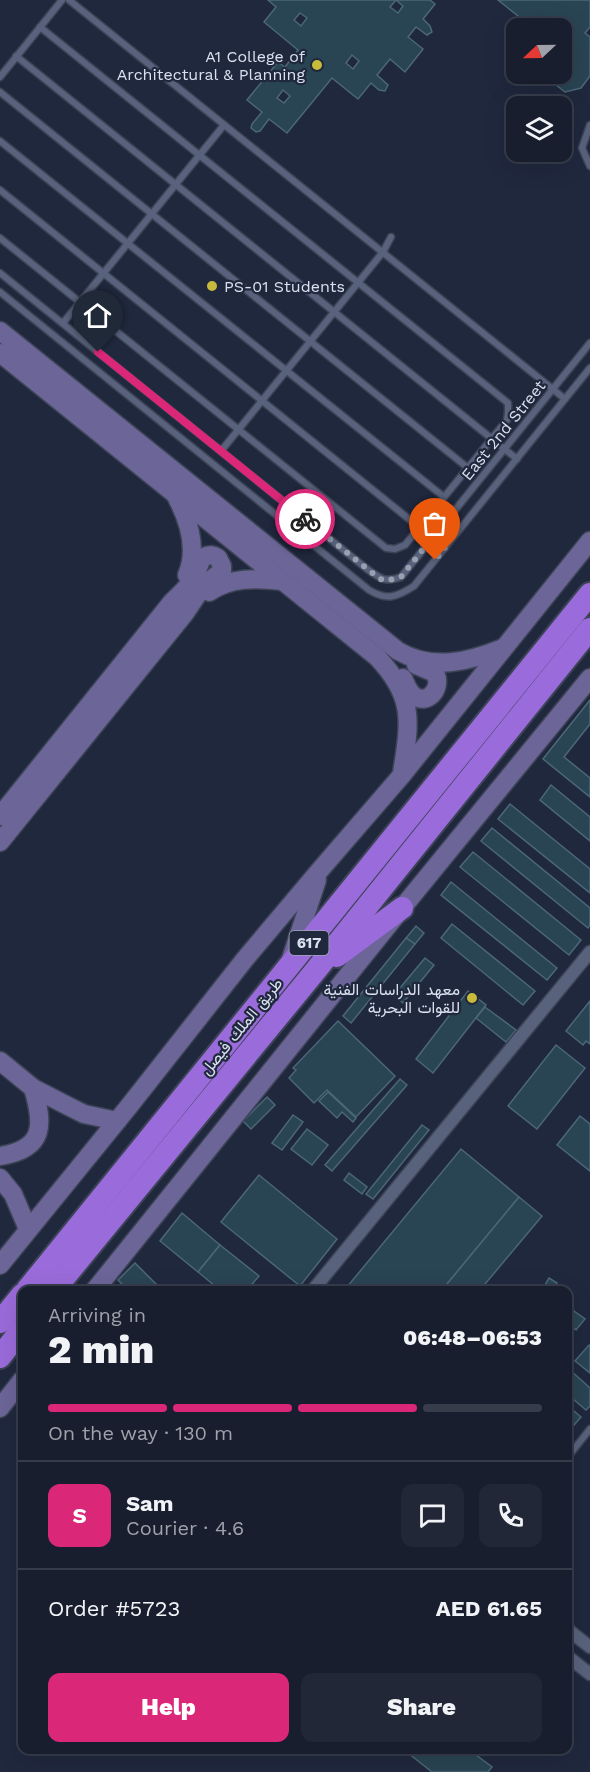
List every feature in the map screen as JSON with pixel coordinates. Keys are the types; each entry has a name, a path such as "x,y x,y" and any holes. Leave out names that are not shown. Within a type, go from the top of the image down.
{"highway":[{"name":"طريق الملك فيصل","path":"30,1286 590,594"},
{"name":"طريق الملك فيصل","path":"57,1286 316,970 590,628"},
{"path":"316,970 402,908"},
{"path":"0,1322 18,1300"},
{"path":"0,1357 18,1334"}],"main road":[{"path":"0,331 382,650 407,707 409,720 402,775"},
{"path":"0,353 282,581 382,650 398,651 410,657 440,664 459,663 505,647"},
{"path":"0,842 178,608 191,566 192,552 187,521 174,494"},
{"path":"0,1265 246,959 402,775 590,541"},
{"path":"0,816 178,608 225,583 259,579 282,581"},
{"path":"98,1286 590,678"},
{"path":"288,969 320,870"},
{"path":"0,1061 33,1088 84,1114 117,1121"},
{"path":"0,1156 20,1151 37,1137 40,1124 39,1106 33,1088"},
{"path":"0,1178 13,1194 28,1229"},
{"path":"0,1408 18,1385"}],"street":[{"path":"316,1286 590,952"},
{"path":"572,1633 590,1648 572,1658"},
{"path":"572,1660 590,1674"}],"lane":[{"path":"0,76 62,0"},
{"path":"69,0 565,399"},
{"path":"0,238 386,549 395,549 405,545 507,420 508,403 40,27"},
{"path":"16,57 517,459"},
{"path":"0,92 468,468"},
{"path":"63,323 224,125"},
{"path":"590,125 582,148 590,166"},
{"path":"0,141 444,497"},
{"path":"0,190 445,548"},
{"path":"0,273 221,451 383,252 391,237"},
{"name":"East 2nd Street","path":"0,292 369,590 377,595 388,597 402,594 414,586 590,368"},
{"name":"East 2nd Street","path":"221,451 380,579 386,581 401,577 590,343"},
{"path":"572,1452 590,1429"}],"building":[{"name":"A1 College of Architectural & Planning","path":"268,0 396,0 430,0 435,4 423,19 432,32 427,35 416,27 408,37 423,49 405,72 390,59 377,75 388,85 385,91 379,90 371,83 358,99 332,78 287,133 269,119 260,131 256,132 251,128 252,124 262,112 247,100 278,62 285,67 298,50 264,22 276,7","holes":["396,0 403,6 398,13 390,7","300,13 307,18 301,26 294,20","352,55 359,61 353,69 346,63","283,90 290,96 284,103 277,98"]},
{"path":"498,0 590,0 590,27 585,33 590,37 590,76 581,88 565,92 555,84 572,84 572,18 520,18"},
{"path":"590,700 590,724 564,757 590,778 590,797 543,759"},
{"path":"551,785 590,817 590,841 540,800"},
{"path":"510,804 590,869 590,893 498,819"},
{"path":"492,828 590,908 588,928 481,841"},
{"path":"473,852 581,940 569,955 460,867"},
{"path":"451,882 557,968 547,980 441,895"},
{"path":"452,924 535,991 523,1005 441,938"},
{"path":"416,926 424,933 415,944 406,938"},
{"path":"406,938 415,944 351,1023 343,1016"},
{"path":"425,958 434,965 403,1003 394,995"},
{"path":"468,991 486,1005 433,1073 416,1059"},
{"path":"590,1001 590,1044 586,1041 583,1045 566,1031"},
{"path":"485,1007 516,1030 506,1042 476,1018"},
{"path":"338,1021 395,1076 356,1117 327,1090 314,1103 289,1078 296,1070 293,1068"},
{"path":"556,1045 585,1068 537,1129 508,1106"},
{"path":"400,1079 407,1085 332,1171 325,1165"},
{"path":"328,1092 356,1118 353,1122 342,1112 337,1118 319,1101"},
{"path":"267,1097 275,1105 251,1129 243,1121"},
{"path":"293,1115 303,1122 282,1150 272,1143"},
{"path":"580,1116 590,1124 590,1171 557,1145"},
{"path":"422,1125 429,1130 373,1199 366,1194"},
{"path":"307,1129 328,1145 312,1165 291,1149"},
{"path":"461,1149 519,1197 445,1286 348,1286"},
{"path":"349,1173 367,1187 362,1194 344,1180"},
{"path":"259,1175 337,1239 300,1286 221,1222"},
{"path":"519,1197 542,1216 483,1286 445,1286"},
{"path":"182,1213 220,1245 198,1272 160,1241"},
{"path":"220,1245 259,1276 250,1286 215,1286 198,1272"},
{"path":"135,1263 158,1286 124,1286 118,1280"},
{"path":"549,1278 557,1283 555,1286 544,1286"},
{"path":"574,1311 585,1319 576,1330 572,1326"},
{"path":"590,1346 590,1373 575,1361"},
{"path":"572,1372 590,1388 590,1406 586,1410 572,1398"},
{"path":"572,1409 581,1417 572,1427"},
{"path":"409,1754 475,1754 492,1767 488,1772 432,1772"}],"way so far":[{"path":"305,519 380,579 386,581 401,577 432,538 445,548 435,560"}],"place":[{"name":"A1 College of Architectural & Planning","path":"317,65"},
{"name":"PS-01 Students","path":"212,286"},
{"name":"معهد الدراسات الفنية للقوات البحرية","path":"472,998"}],"route":[{"path":"98,352 305,519"}]}
